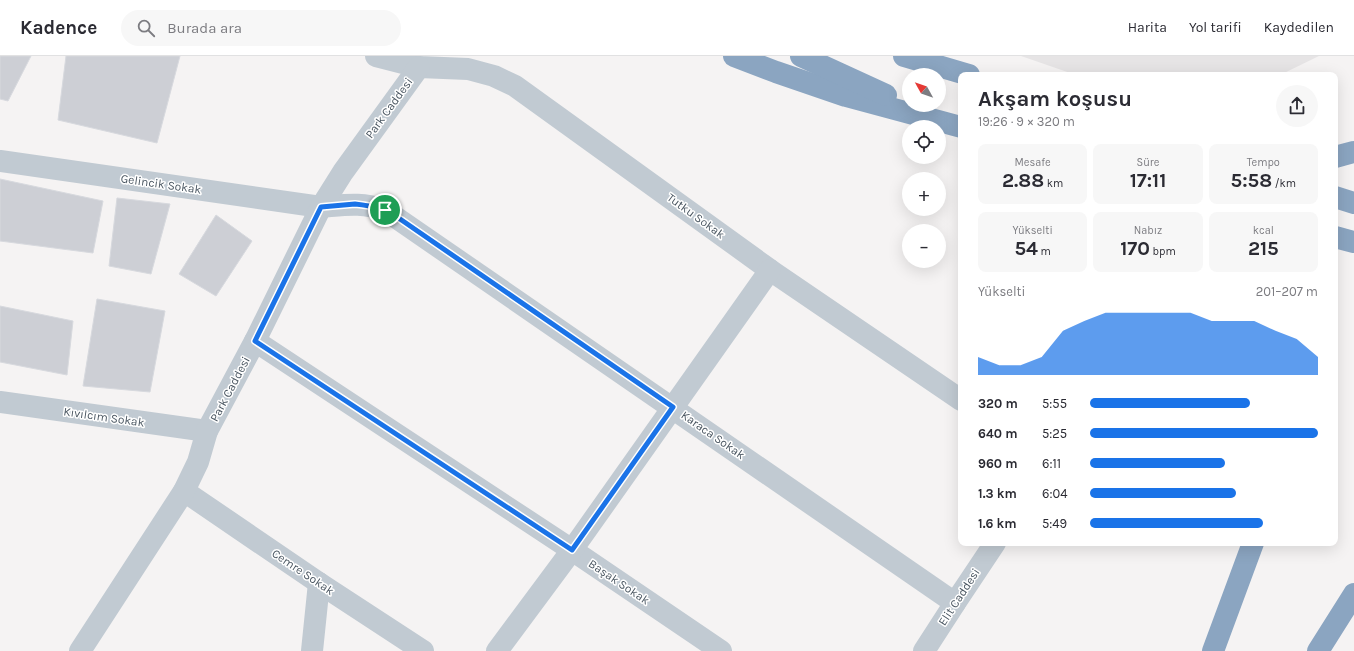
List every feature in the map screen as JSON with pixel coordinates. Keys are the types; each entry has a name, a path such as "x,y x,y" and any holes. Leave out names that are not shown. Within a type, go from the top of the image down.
{"highway":[{"path":"734,56 846,96 952,124"},
{"path":"800,56 952,124"},
{"path":"904,56 960,72"},
{"path":"935,56 964,72"},
{"path":"1338,156 1354,152"},
{"path":"1338,198 1354,203"},
{"path":"1338,238 1354,242"},
{"path":"1213,651 1252,546"},
{"path":"1318,651 1354,594"}],"street":[{"name":"Tutku Sokak","path":"376,56 419,68 468,69 494,76 515,86 770,270 958,398"},
{"name":"Park Caddesi","path":"80,651 184,491 198,462 207,431 255,341 321,207 342,172 419,68"},
{"name":"Gelincik Sokak","path":"0,161 321,207"},
{"name":"Karaca Sokak","path":"321,207 355,204 370,205 385,210 955,602"},
{"path":"497,651 572,550 770,270"},
{"name":"Başak Sokak","path":"255,341 572,550 721,651"},
{"name":"Kıvılcım Sokak","path":"0,402 207,431"},
{"name":"Cemre Sokak","path":"184,491 319,583 423,651"},
{"name":"Elit Caddesi","path":"924,651 993,546"},
{"path":"312,651 319,583"}],"shaded area":[{"path":"1021,56 1319,56 1286,72 1067,72"}],"building":[{"path":"0,56 31,56 8,101 0,99"},
{"path":"66,56 180,56 157,143 58,120"},
{"path":"0,179 103,201 93,253 0,241"},
{"path":"117,198 170,204 151,274 109,266"},
{"path":"216,215 252,241 216,296 179,274"},
{"path":"97,299 165,311 150,392 83,386"},
{"path":"0,306 73,321 67,375 0,362"}],"route":[{"path":"355,204 370,205 385,210 673,407 572,550 255,341 321,207 355,204"}]}
